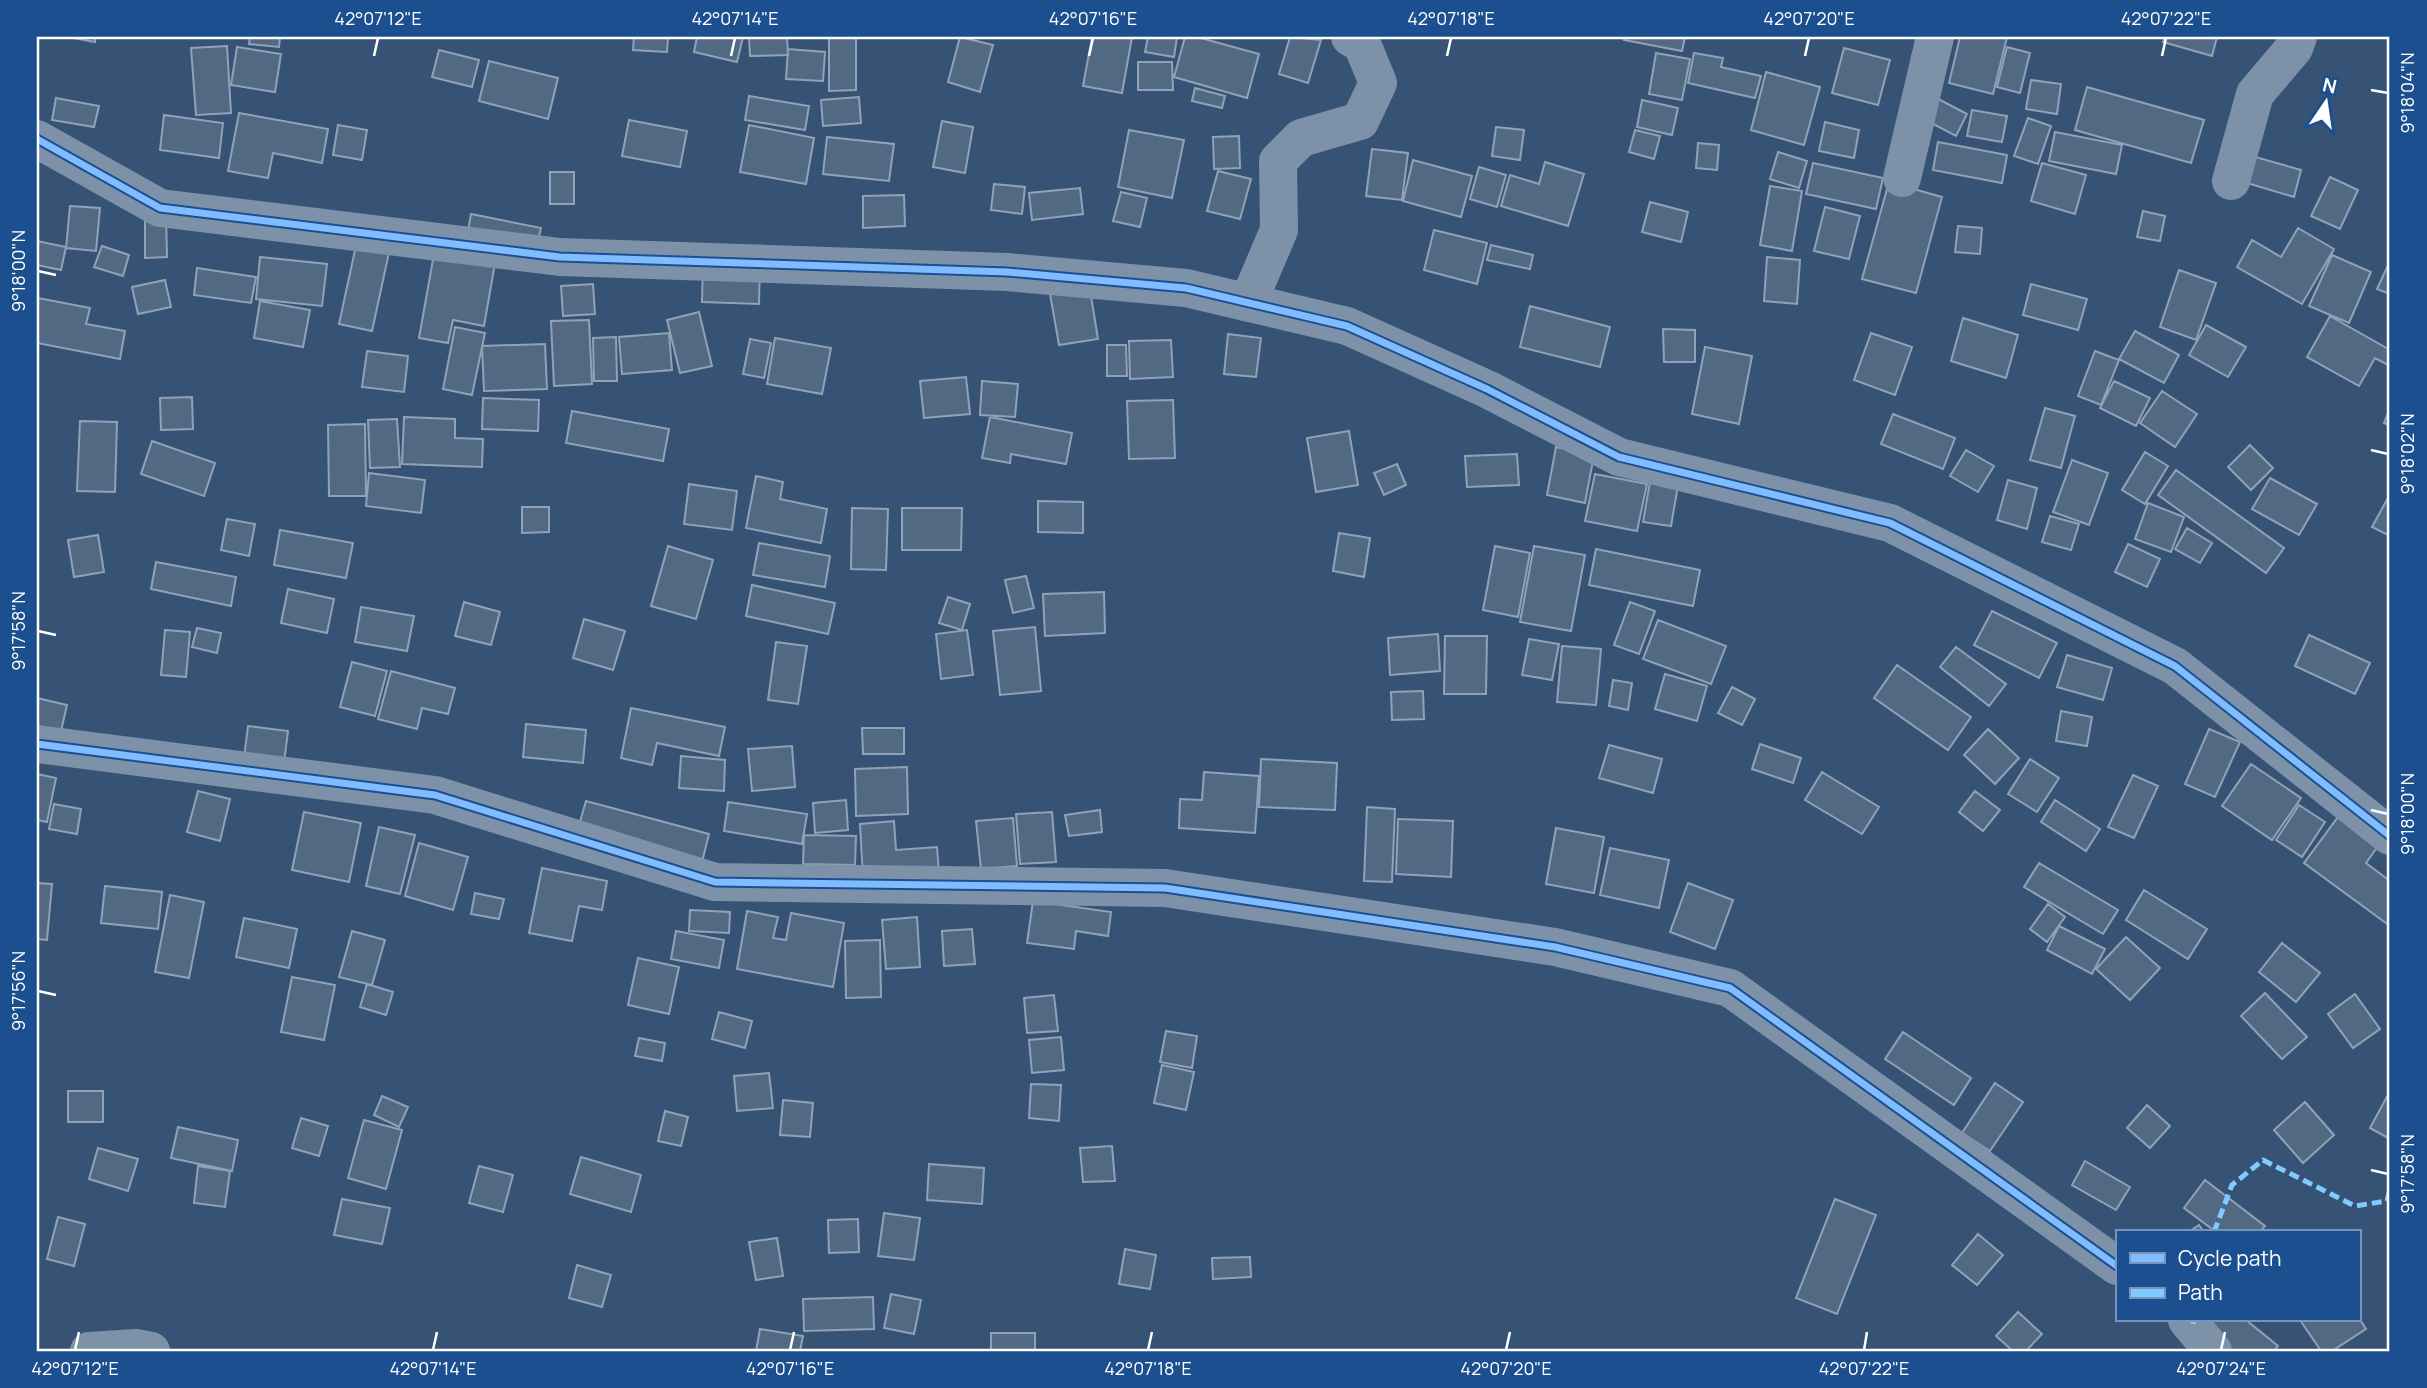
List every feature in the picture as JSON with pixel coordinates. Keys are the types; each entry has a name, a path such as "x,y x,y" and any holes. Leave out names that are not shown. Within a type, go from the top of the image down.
{"street":[{"path":"1248,303 1279,230 1278,161 1301,138 1360,121 1378,83 1362,44 1350,37"},
{"path":"1902,178 1935,37"},
{"path":"2231,181 2255,94 2294,48 2298,37"},
{"path":"37,139 160,208 560,257 1007,272 1186,288 1347,326 1487,389 1619,457 1890,523 2175,666 2390,836"},
{"path":"37,744 435,795 715,882 1165,888 1555,947 1730,988 2116,1265"},
{"path":"2189,1322 2213,1351"},
{"path":"89,1351 136,1348 151,1351"}],"building":[{"path":"68,37 95,37 95,42"},
{"path":"250,37 280,37 279,47 249,44"},
{"path":"634,37 668,37 667,52 633,50"},
{"path":"697,37 743,37 737,62 694,52"},
{"path":"749,37 787,37 788,55 750,56"},
{"path":"829,37 856,37 856,90 829,91"},
{"path":"960,37 993,45 980,92 948,82"},
{"path":"1092,37 1132,37 1122,93 1083,86"},
{"path":"1148,37 1177,37 1174,57 1145,52"},
{"path":"1185,37 1197,37 1259,54 1247,98 1174,77"},
{"path":"1290,37 1321,40 1308,83 1279,74"},
{"path":"1625,37 1685,37 1682,51 1624,40"},
{"path":"1960,37 2007,37 1993,94 1949,83"},
{"path":"2165,37 2217,37 2212,56 2163,42"},
{"path":"227,46 231,113 196,115 191,48"},
{"path":"237,47 281,54 275,92 231,85"},
{"path":"2007,47 2030,53 2020,93 1997,87"},
{"path":"1844,48 1890,60 1878,105 1832,93"},
{"path":"788,49 825,52 823,81 786,79"},
{"path":"439,50 479,60 472,87 432,77"},
{"path":"1656,53 1690,59 1682,100 1649,94"},
{"path":"1694,53 1723,58 1721,67 1761,76 1755,98 1688,83"},
{"path":"489,61 558,78 548,119 479,101"},
{"path":"1138,62 1172,62 1173,90 1138,90"},
{"path":"1766,72 1820,87 1804,145 1751,130"},
{"path":"2031,80 2061,84 2057,114 2026,109"},
{"path":"2087,87 2204,120 2191,163 2075,130"},
{"path":"1195,88 1225,96 1222,108 1192,101"},
{"path":"1925,92 1967,114 1956,136 1914,114"},
{"path":"749,96 809,106 805,130 745,120"},
{"path":"859,97 861,123 823,126 821,100"},
{"path":"56,98 99,106 94,127 52,120"},
{"path":"1642,100 1678,108 1672,135 1637,127"},
{"path":"1972,110 2007,116 2002,142 1967,136"},
{"path":"239,113 328,129 322,163 273,153 268,178 228,171"},
{"path":"164,115 223,123 219,158 160,150"},
{"path":"2028,118 2051,126 2038,164 2014,156"},
{"path":"629,120 687,131 680,167 622,156"},
{"path":"942,121 973,127 965,173 933,167"},
{"path":"1825,122 1859,130 1854,158 1819,151"},
{"path":"338,125 367,130 362,160 333,155"},
{"path":"749,125 814,138 806,184 740,172"},
{"path":"1496,127 1524,130 1520,160 1492,156"},
{"path":"1129,130 1184,140 1172,198 1118,187"},
{"path":"1635,130 1660,136 1654,159 1629,152"},
{"path":"2055,132 2122,145 2116,174 2049,161"},
{"path":"1239,136 1240,168 1214,169 1213,137"},
{"path":"827,137 894,144 889,181 823,174"},
{"path":"1938,142 2007,155 2002,183 1933,170"},
{"path":"1698,143 1719,145 1717,170 1696,168"},
{"path":"2224,148 2301,170 2294,197 2217,174"},
{"path":"1372,149 1408,153 1402,200 1366,196"},
{"path":"1778,152 1807,161 1799,188 1770,179"},
{"path":"1413,160 1472,176 1461,217 1403,201"},
{"path":"1545,162 1584,174 1568,226 1501,206 1510,175 1539,184"},
{"path":"1813,163 1883,178 1876,209 1806,194"},
{"path":"2042,163 2086,175 2075,214 2031,201"},
{"path":"1479,167 1506,175 1497,207 1470,199"},
{"path":"1218,171 1251,179 1240,219 1207,211"},
{"path":"550,172 574,172 574,204 550,204"},
{"path":"2330,177 2358,190 2340,229 2311,216"},
{"path":"1889,182 1942,197 1916,293 1862,279"},
{"path":"994,184 1025,187 1022,214 991,210"},
{"path":"1770,186 1802,191 1792,251 1760,245"},
{"path":"1080,188 1083,214 1032,220 1029,193"},
{"path":"1121,192 1147,198 1140,227 1113,221"},
{"path":"904,195 905,226 863,228 863,196"},
{"path":"1650,202 1688,212 1681,242 1642,232"},
{"path":"70,206 100,208 96,251 66,248"},
{"path":"1825,207 1860,216 1849,259 1814,251"},
{"path":"2143,211 2165,216 2160,241 2137,237"},
{"path":"145,214 166,214 167,257 145,258"},
{"path":"471,214 541,228 536,249 467,236"},
{"path":"1958,226 1982,228 1980,254 1955,252"},
{"path":"2298,228 2334,249 2302,304 2237,267 2252,240 2281,257"},
{"path":"1434,230 1487,243 1477,284 1424,270"},
{"path":"437,237 495,263 484,326 453,320 448,343 419,338"},
{"path":"37,241 66,247 61,270 37,265"},
{"path":"357,241 390,248 372,331 339,324"},
{"path":"1491,245 1533,255 1530,269 1487,260"},
{"path":"102,246 129,255 123,276 94,267"},
{"path":"2332,255 2371,272 2349,323 2309,306"},
{"path":"260,257 327,264 322,306 256,299"},
{"path":"1767,257 1800,260 1797,304 1764,301"},
{"path":"703,261 760,263 759,304 702,302"},
{"path":"2390,263 2390,294 2377,289"},
{"path":"1086,265 1098,339 1059,345 1046,271"},
{"path":"197,268 256,277 251,303 194,295"},
{"path":"2179,270 2216,283 2196,340 2160,327"},
{"path":"165,280 171,307 138,314 132,287"},
{"path":"593,284 595,314 563,316 561,286"},
{"path":"2031,284 2087,299 2078,330 2023,315"},
{"path":"38,298 90,308 86,324 125,331 120,359 37,343"},
{"path":"260,301 310,310 303,347 254,338"},
{"path":"1530,306 1610,327 1600,367 1520,347"},
{"path":"699,312 712,366 680,373 667,320"},
{"path":"2330,316 2390,350 2390,366 2375,358 2359,386 2307,357"},
{"path":"1963,318 2018,335 2006,378 1951,361"},
{"path":"589,320 592,384 554,386 551,321"},
{"path":"2206,325 2246,347 2228,377 2189,355"},
{"path":"455,327 485,333 472,395 443,389"},
{"path":"1663,329 1695,330 1695,362 1664,362"},
{"path":"2135,331 2179,355 2164,383 2119,359"},
{"path":"669,333 672,370 622,374 619,337"},
{"path":"1871,333 1912,347 1895,395 1854,380"},
{"path":"1228,334 1261,338 1256,377 1224,374"},
{"path":"616,337 617,381 594,381 593,338"},
{"path":"775,338 831,348 822,394 767,384"},
{"path":"750,339 771,343 764,378 743,374"},
{"path":"1171,340 1173,377 1130,379 1129,341"},
{"path":"545,344 547,389 484,391 482,346"},
{"path":"1107,345 1126,345 1127,376 1107,376"},
{"path":"1705,347 1752,356 1739,424 1692,414"},
{"path":"367,351 408,356 404,392 362,387"},
{"path":"2095,351 2119,360 2101,405 2078,396"},
{"path":"966,377 970,414 924,418 920,381"},
{"path":"982,381 1018,384 1015,417 980,415"},
{"path":"2114,381 2150,398 2136,426 2100,408"},
{"path":"2162,391 2197,414 2175,447 2140,423"},
{"path":"192,397 193,429 161,430 160,398"},
{"path":"483,398 539,400 538,431 482,429"},
{"path":"1173,400 1175,458 1129,459 1127,401"},
{"path":"2045,408 2075,416 2061,468 2030,460"},
{"path":"2390,408 2390,426 2384,423"},
{"path":"572,411 669,429 663,461 566,443"},
{"path":"1893,414 1955,438 1943,469 1881,444"},
{"path":"404,417 455,419 455,438 483,439 482,467 402,464"},
{"path":"990,417 1072,433 1066,464 1011,454 1010,463 982,458"},
{"path":"397,419 400,467 370,468 368,420"},
{"path":"80,421 117,422 115,492 77,491"},
{"path":"365,424 366,496 329,496 328,425"},
{"path":"1349,431 1358,485 1316,492 1307,438"},
{"path":"152,441 215,463 204,496 141,474"},
{"path":"2250,445 2273,468 2251,490 2228,467"},
{"path":"1556,447 1594,455 1585,503 1547,495"},
{"path":"1966,450 1994,466 1978,492 1950,476"},
{"path":"2145,452 2168,466 2145,504 2122,490"},
{"path":"1517,454 1519,485 1467,487 1465,456"},
{"path":"2072,460 2108,473 2089,525 2053,512"},
{"path":"1397,464 1406,485 1384,495 1374,473"},
{"path":"2176,470 2284,548 2266,573 2158,495"},
{"path":"369,473 425,480 421,513 366,506"},
{"path":"1595,474 1647,484 1637,531 1585,521"},
{"path":"756,476 783,482 780,499 827,509 821,543 746,528"},
{"path":"1651,476 1679,480 1671,526 1643,522"},
{"path":"2270,478 2317,504 2299,535 2252,509"},
{"path":"2008,480 2037,488 2027,529 1997,520"},
{"path":"689,484 737,491 732,530 684,524"},
{"path":"2390,494 2390,536 2372,527"},
{"path":"1038,501 1083,502 1083,533 1038,532"},
{"path":"2148,503 2184,517 2171,552 2135,539"},
{"path":"522,507 549,507 549,532 522,533"},
{"path":"852,508 888,509 886,570 851,569"},
{"path":"902,508 962,508 961,550 902,550"},
{"path":"2050,516 2079,524 2071,550 2042,542"},
{"path":"227,519 255,524 249,556 221,550"},
{"path":"2187,528 2212,543 2200,563 2175,549"},
{"path":"280,530 353,543 346,578 274,565"},
{"path":"1339,533 1370,538 1364,577 1333,571"},
{"path":"98,535 104,572 74,577 68,540"},
{"path":"759,543 830,556 825,587 753,575"},
{"path":"2128,544 2160,559 2147,587 2115,572"},
{"path":"668,546 713,560 696,619 651,606"},
{"path":"1495,546 1530,553 1518,617 1483,610"},
{"path":"1534,546 1585,555 1571,631 1520,622"},
{"path":"1596,549 1700,570 1693,606 1589,585"},
{"path":"156,562 236,577 231,606 151,589"},
{"path":"1026,576 1034,608 1013,613 1005,580"},
{"path":"752,585 835,603 828,634 746,616"},
{"path":"288,589 334,599 327,633 281,623"},
{"path":"1104,592 1105,633 1045,636 1043,594"},
{"path":"948,597 970,604 962,630 939,623"},
{"path":"464,602 500,612 491,645 455,636"},
{"path":"1630,602 1655,611 1639,654 1614,645"},
{"path":"361,607 414,616 407,651 355,642"},
{"path":"1992,611 2057,643 2039,678 1974,645"},
{"path":"584,619 625,631 613,670 573,658"},
{"path":"1658,620 1726,646 1711,684 1643,659"},
{"path":"1035,627 1041,691 1000,695 993,631"},
{"path":"197,628 221,633 217,653 192,647"},
{"path":"165,630 190,632 186,677 161,675"},
{"path":"967,630 973,675 941,679 936,634"},
{"path":"1438,634 1440,671 1390,675 1388,638"},
{"path":"2309,635 2370,663 2355,694 2295,666"},
{"path":"1445,636 1487,636 1486,694 1444,694"},
{"path":"1529,639 1559,644 1552,680 1522,675"},
{"path":"776,642 807,646 798,704 768,700"},
{"path":"1562,646 1601,649 1596,705 1557,702"},
{"path":"1956,647 2006,684 1989,706 1940,667"},
{"path":"2067,655 2112,668 2103,700 2057,687"},
{"path":"352,662 387,671 375,716 340,707"},
{"path":"1897,665 1971,717 1948,750 1874,698"},
{"path":"391,671 455,688 448,714 422,708 417,729 378,719"},
{"path":"1665,674 1707,686 1697,721 1655,709"},
{"path":"1613,680 1632,683 1628,710 1609,706"},
{"path":"1732,687 1755,699 1742,725 1718,713"},
{"path":"1423,691 1424,719 1392,720 1391,692"},
{"path":"37,698 67,705 61,731 37,726"},
{"path":"631,708 725,727 719,756 657,743 652,765 621,758"},
{"path":"2061,711 2092,717 2087,746 2056,741"},
{"path":"526,724 586,730 583,763 523,757"},
{"path":"248,726 288,731 284,763 244,758"},
{"path":"862,728 904,728 904,754 863,754"},
{"path":"1988,729 2019,758 1995,784 1964,755"},
{"path":"2209,729 2240,742 2215,797 2185,784"},
{"path":"1760,744 1801,758 1793,783 1752,769"},
{"path":"1609,745 1662,759 1653,793 1599,778"},
{"path":"792,746 795,787 752,791 748,749"},
{"path":"681,756 725,760 724,791 679,788"},
{"path":"1261,759 1337,763 1335,810 1259,807"},
{"path":"2030,759 2059,778 2037,812 2008,794"},
{"path":"2251,764 2301,798 2272,840 2222,806"},
{"path":"907,767 908,814 856,816 855,769"},
{"path":"1204,772 1259,776 1255,833 1179,828 1180,799 1202,800"},
{"path":"1822,772 1879,807 1862,834 1805,800"},
{"path":"37,774 56,778 47,822 37,820"},
{"path":"2133,775 2158,786 2134,838 2108,827"},
{"path":"198,791 230,799 220,841 187,832"},
{"path":"1975,791 2000,810 1983,831 1959,812"},
{"path":"846,800 848,830 815,833 813,803"},
{"path":"2055,800 2100,829 2086,851 2041,822"},
{"path":"586,801 709,834 701,866 577,832"},
{"path":"728,802 807,814 802,844 724,831"},
{"path":"54,804 81,809 77,834 49,829"},
{"path":"2299,805 2325,822 2302,857 2276,840"},
{"path":"1367,807 1395,809 1392,882 1364,881"},
{"path":"1100,810 1102,832 1069,836 1065,815"},
{"path":"304,812 361,823 349,882 292,870"},
{"path":"1052,812 1056,862 1020,864 1016,814"},
{"path":"2341,813 2381,842 2366,863 2390,881 2390,926 2304,863"},
{"path":"1013,818 1017,866 981,869 976,821"},
{"path":"1398,819 1453,821 1451,877 1396,874"},
{"path":"894,821 896,850 937,847 939,873 863,878 860,824"},
{"path":"379,827 415,835 400,894 366,886"},
{"path":"1556,828 1604,837 1594,893 1546,884"},
{"path":"804,835 856,836 855,865 803,864"},
{"path":"419,843 468,857 453,910 405,896"},
{"path":"1610,848 1669,860 1659,908 1600,895"},
{"path":"2039,863 2118,910 2103,934 2024,887"},
{"path":"542,868 607,881 602,910 579,906 572,941 529,933"},
{"path":"37,883 52,884 47,940 37,939"},
{"path":"1688,883 1733,900 1715,949 1670,932"},
{"path":"105,886 162,892 158,929 101,923"},
{"path":"2144,890 2207,929 2188,959 2126,920"},
{"path":"475,893 504,899 499,919 471,914"},
{"path":"170,895 204,902 189,978 155,972"},
{"path":"1033,901 1111,912 1108,936 1076,931 1074,949 1027,943"},
{"path":"2048,904 2065,917 2047,942 2030,929"},
{"path":"690,910 730,912 729,933 689,931"},
{"path":"747,911 778,917 773,938 786,940 791,913 844,923 833,987 737,969"},
{"path":"917,917 920,967 886,969 882,920"},
{"path":"244,918 297,929 289,968 236,957"},
{"path":"2059,926 2105,949 2092,974 2047,950"},
{"path":"972,929 975,964 944,966 942,931"},
{"path":"352,931 385,940 372,985 339,977"},
{"path":"676,931 724,940 719,968 671,959"},
{"path":"2126,937 2160,968 2130,1000 2096,969"},
{"path":"880,940 881,997 846,998 845,941"},
{"path":"2282,943 2320,973 2296,1002 2259,972"},
{"path":"638,958 679,967 669,1014 628,1005"},
{"path":"292,977 335,985 324,1040 281,1032"},
{"path":"367,984 393,992 386,1015 360,1007"},
{"path":"2265,993 2307,1037 2282,1059 2241,1016"},
{"path":"2355,994 2380,1029 2353,1048 2328,1014"},
{"path":"1054,995 1058,1031 1027,1033 1024,998"},
{"path":"719,1012 752,1021 745,1048 712,1039"},
{"path":"1166,1031 1197,1036 1192,1068 1160,1062"},
{"path":"1903,1032 1971,1078 1954,1105 1885,1059"},
{"path":"1061,1037 1064,1070 1032,1073 1029,1040"},
{"path":"639,1038 665,1043 662,1061 635,1056"},
{"path":"1162,1065 1194,1072 1186,1110 1154,1103"},
{"path":"769,1073 773,1108 737,1111 734,1076"},
{"path":"1995,1083 2023,1102 1990,1151 1962,1133"},
{"path":"1031,1084 1061,1085 1059,1121 1029,1118"},
{"path":"68,1091 103,1091 103,1122 68,1122"},
{"path":"2390,1091 2390,1139 2370,1128"},
{"path":"382,1096 408,1107 399,1127 374,1115"},
{"path":"783,1100 813,1103 810,1137 780,1135"},
{"path":"2305,1102 2334,1135 2303,1163 2274,1130"},
{"path":"2147,1105 2170,1126 2150,1148 2127,1128"},
{"path":"665,1111 688,1117 681,1146 658,1141"},
{"path":"301,1118 328,1126 319,1156 292,1148"},
{"path":"364,1120 402,1130 386,1189 348,1178"},
{"path":"178,1127 238,1140 232,1171 171,1158"},
{"path":"1112,1146 1115,1181 1083,1182 1080,1148"},
{"path":"98,1148 138,1159 128,1191 89,1179"},
{"path":"581,1157 641,1175 631,1212 570,1194"},
{"path":"2085,1161 2130,1187 2116,1210 2072,1185"},
{"path":"929,1164 984,1168 982,1204 927,1200"},
{"path":"198,1166 230,1171 225,1207 194,1203"},
{"path":"479,1166 513,1175 503,1212 469,1203"},
{"path":"2205,1180 2265,1226 2262,1230 2213,1230 2184,1208"},
{"path":"342,1199 390,1208 382,1244 334,1235"},
{"path":"1835,1199 1876,1215 1837,1314 1796,1298"},
{"path":"884,1213 920,1218 914,1260 878,1256"},
{"path":"58,1217 85,1224 74,1266 47,1259"},
{"path":"858,1219 859,1252 829,1253 828,1220"},
{"path":"1978,1234 2003,1255 1977,1285 1952,1265"},
{"path":"777,1238 783,1276 756,1280 749,1242"},
{"path":"1125,1249 1156,1255 1150,1289 1119,1284"},
{"path":"1250,1257 1251,1277 1213,1279 1212,1258"},
{"path":"577,1265 611,1275 602,1307 569,1298"},
{"path":"891,1294 921,1300 914,1334 884,1328"},
{"path":"873,1297 874,1329 804,1331 803,1299"},
{"path":"2018,1312 2042,1334 2026,1351 2013,1351 1996,1336"},
{"path":"2360,1320 2366,1329 2332,1351 2321,1351 2301,1322 2360,1322"},
{"path":"2202,1322 2248,1322 2278,1346 2274,1351 2231,1351"},
{"path":"760,1329 803,1336 800,1351 756,1351"},
{"path":"991,1333 1035,1333 1035,1351 991,1351"}],"marked path":[{"path":"2390,1118 2390,1128"},
{"path":"2215,1230 2232,1185 2263,1160 2355,1206 2387,1201 2390,1189"}],"cycle path":[{"path":"37,139 160,208 560,257 1007,272 1186,288 1347,326 1487,389 1619,457 1890,523 2175,666 2390,836"},
{"path":"37,744 435,795 715,882 1165,888 1555,947 1730,988 2116,1265"}]}
